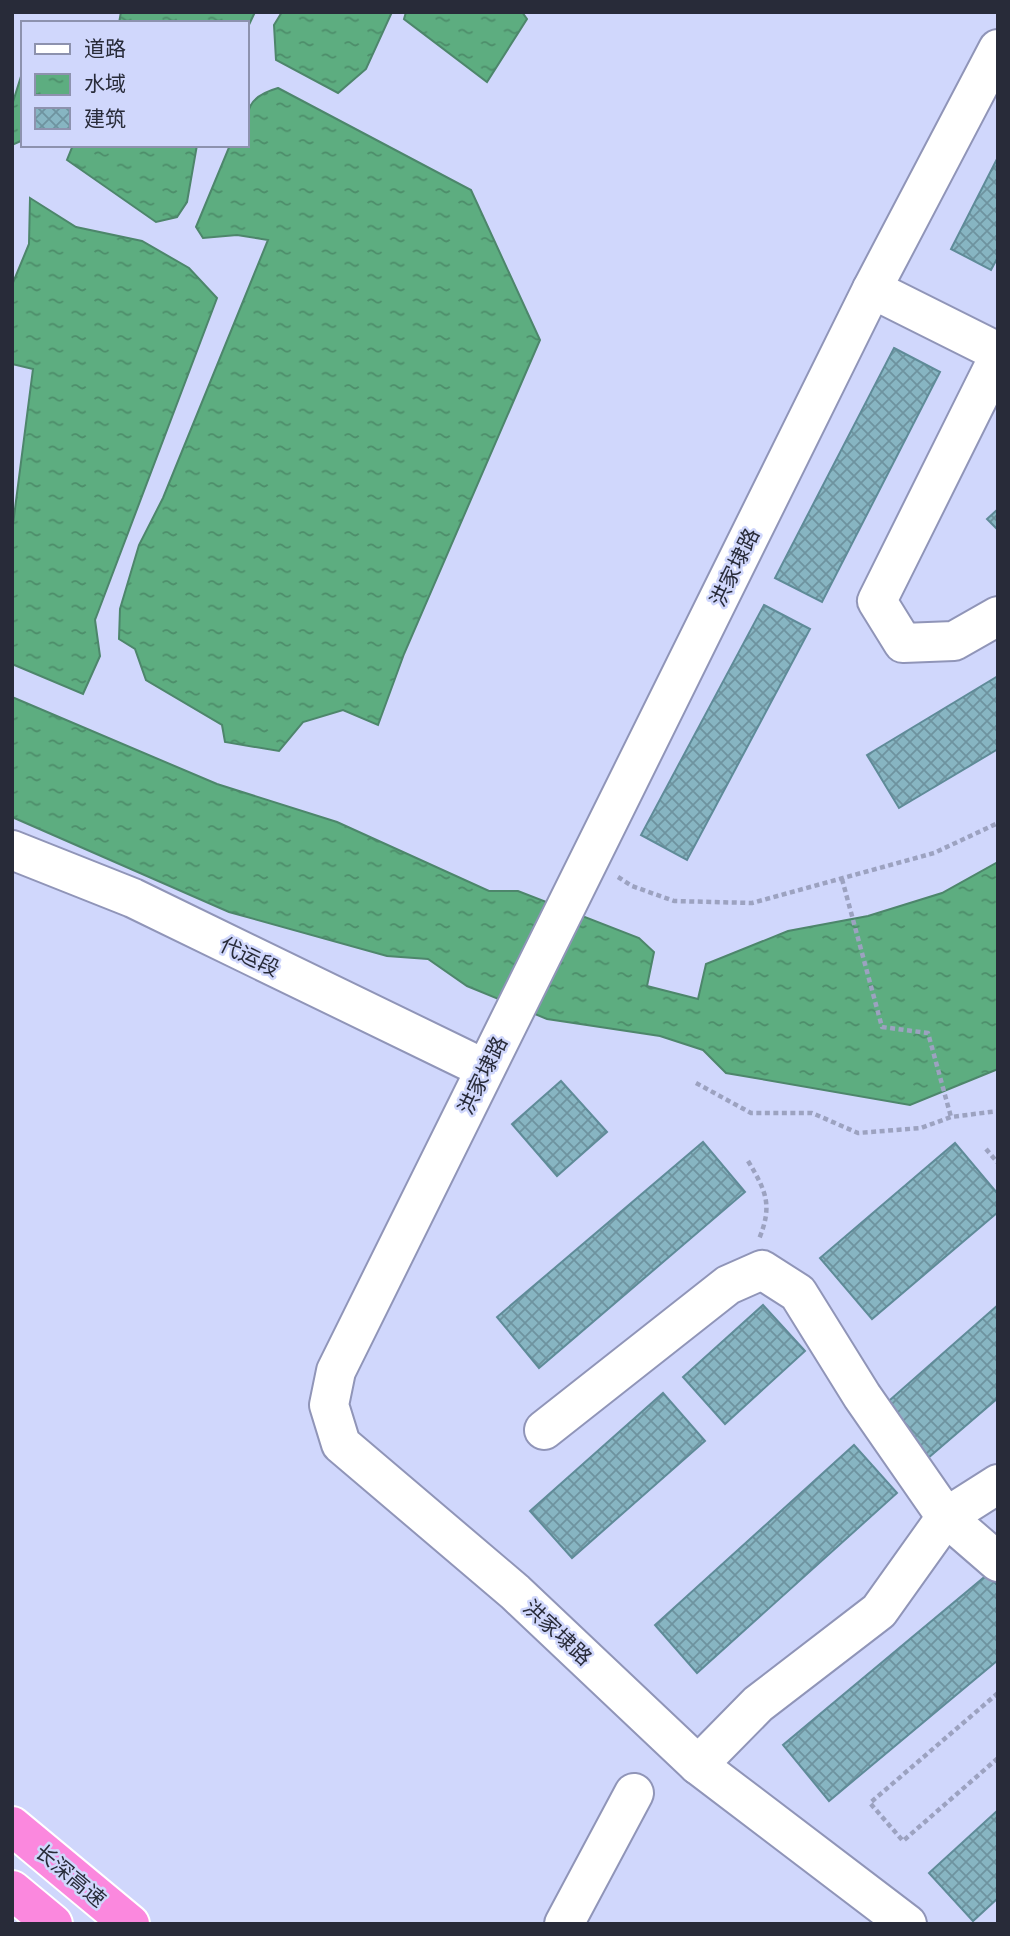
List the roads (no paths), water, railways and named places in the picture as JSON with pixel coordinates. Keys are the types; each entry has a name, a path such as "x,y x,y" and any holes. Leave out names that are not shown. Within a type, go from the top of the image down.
{"highway":[{"name":"长深高速","path":"12,1826 130,1924"},
{"path":"12,1890 52,1924"}],"street":[{"name":"洪家埭路","path":"907,1924 698,1765 515,1592 341,1444 329,1405 336,1371 872,289 998,49"},
{"path":"872,289 998,352"},
{"path":"998,358 877,601 903,643 954,641 998,615"},
{"name":"代运段","path":"12,850 133,898 493,1054"},
{"path":"544,1430 728,1285 762,1270 798,1293 862,1396 946,1517 998,1562"},
{"path":"698,1765 758,1704 879,1611 946,1517 998,1484"},
{"path":"564,1924 634,1793"}],"water":[{"path":"121,12 255,12 248,27 248,21 119,21"},
{"path":"282,12 392,12 366,69 338,93 276,60 274,25"},
{"path":"406,12 522,12 527,19 487,82 404,19"},
{"path":"21,76 21,141 12,145 12,105"},
{"path":"278,88 471,190 540,340 404,654 378,725 343,710 303,722 279,751 225,742 222,725 146,680 135,649 119,639 120,609 139,545 163,498 268,240 237,235 203,238 196,227 229,147 248,147 249,108 258,97"},
{"path":"72,147 197,147 187,202 177,217 156,222 67,160"},
{"path":"30,198 76,227 142,241 189,268 217,298 95,620 100,656 83,694 12,664 12,532 33,369 12,364 12,285 29,244"},
{"path":"12,697 217,784 337,822 489,891 518,891 639,938 654,952 647,986 698,999 706,964 788,931 868,916 942,893 998,862 998,1069 910,1105 726,1073 703,1050 660,1036 547,1019 467,986 428,959 387,956 229,912 12,817"}]}
